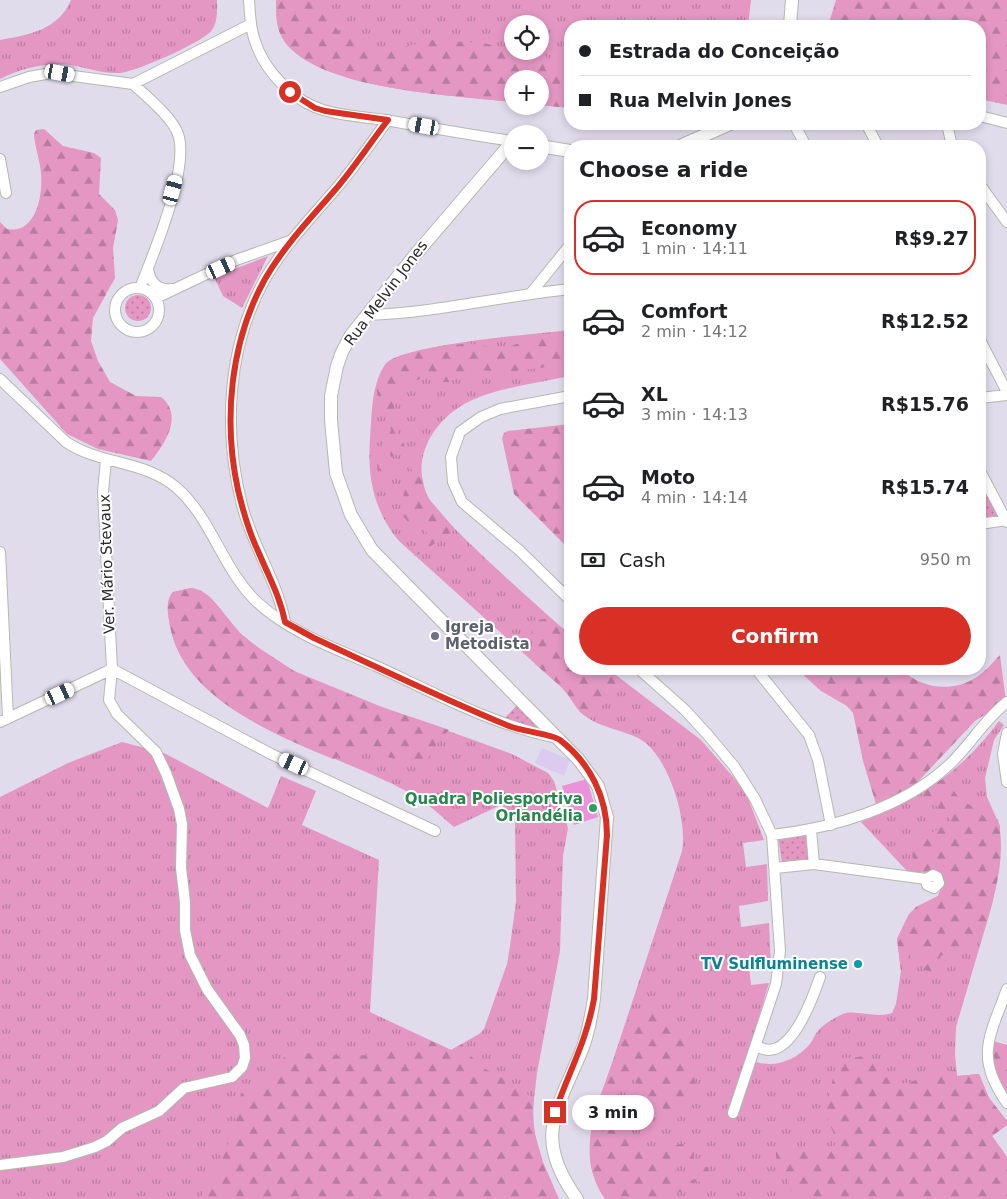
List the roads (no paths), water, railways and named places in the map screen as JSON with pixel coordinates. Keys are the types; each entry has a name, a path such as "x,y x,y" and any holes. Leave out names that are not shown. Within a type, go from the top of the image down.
{"street":[{"path":"249,0 251,24 258,49 272,71 290,92 315,108 504,141"},
{"path":"790,20 792,0"},
{"path":"0,87 29,77 51,73 132,84 251,24"},
{"path":"132,84 169,120 176,129 180,142 177,177 166,217 140,288"},
{"path":"986,117 1007,122"},
{"path":"285,622 282,605 255,545 242,505 231,452 230,429 236,366 250,310 265,279 290,241 337,188 388,120"},
{"path":"694,140 716,130"},
{"path":"549,148 564,150"},
{"name":"Rua Melvin Jones","path":"504,151 414,254 367,314 342,352 335,373 331,396 331,420 336,473 351,514 372,550 558,738 593,777 604,802 607,817 597,963 590,1025 581,1051 559,1100 552,1127 554,1152 559,1169 577,1199"},
{"path":"0,159 6,193"},
{"path":"986,193 1007,222"},
{"path":"156,298 236,260 290,241"},
{"path":"531,293 564,252"},
{"path":"148,266 150,277 156,285 164,290 175,289"},
{"path":"140,288 149,291 156,298 159,312 153,325 140,331 126,328 118,319 116,305 126,291 140,288"},
{"path":"367,314 424,310 564,290"},
{"path":"986,352 1007,393 986,397"},
{"path":"0,380 66,442 88,454 146,470 160,476 176,488 203,522 248,593 257,603 285,622 314,638 510,726 558,738"},
{"path":"564,397 500,409 481,417 460,432 451,457 453,482 462,502 520,550 564,594"},
{"name":"Ver. Mário Stevaux","path":"0,1166 63,1157 107,1141 122,1128 159,1111 180,1090 199,1083 229,1078 239,1071 244,1063 245,1048 240,1035 207,989 190,954 184,925 185,902 181,868 183,831 179,808 156,752 117,714 109,700 112,669 104,502 106,459"},
{"path":"986,483 1007,521 986,523"},
{"path":"0,552 4,720 112,669 271,754 435,831"},
{"path":"646,675 685,710 726,756 754,799 772,836 776,868 780,951 776,984 757,1046 733,1113"},
{"path":"761,675 810,736 818,760 830,825"},
{"path":"772,836 830,825 890,803 935,776 949,764 1003,709 1007,702"},
{"path":"1007,733 1003,754 1007,782"},
{"path":"811,830 814,864"},
{"path":"776,868 814,864 926,879"},
{"path":"757,1046 763,1049 774,1048 793,1034 802,1022 820,977"},
{"path":"1007,989 986,1054 992,1078 1007,1103"}],"place":[{"name":"Igreja Metodista","path":"435,636"},
{"name":"Quadra Poliesportiva Orlandélia","path":"593,808"},
{"name":"TV Sulfluminense","path":"858,964"}]}
